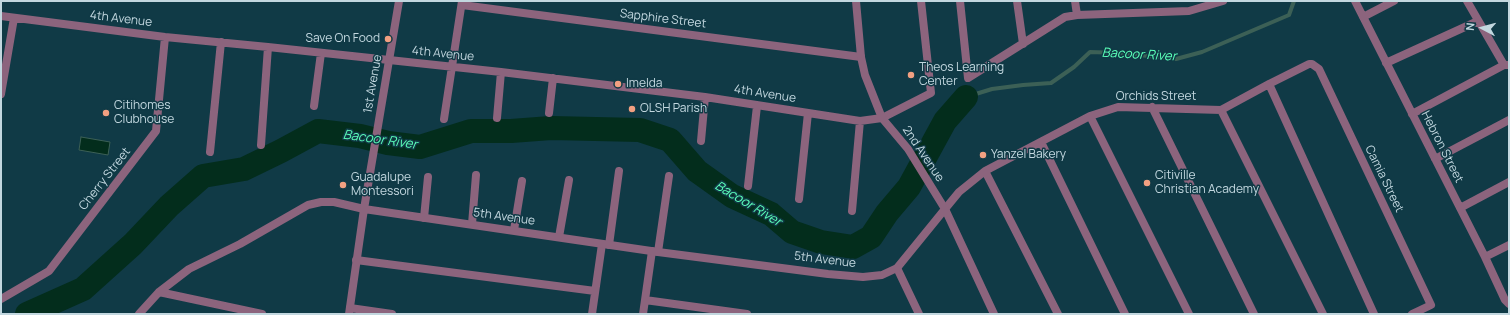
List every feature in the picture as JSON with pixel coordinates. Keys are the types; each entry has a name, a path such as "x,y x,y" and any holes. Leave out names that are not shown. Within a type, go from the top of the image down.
{"street":[{"name":"1st Avenue","path":"349,311 364,208 399,1"},
{"name":"2nd Avenue","path":"856,1 861,57 865,75 882,118 908,149 945,209 994,314"},
{"name":"4th Avenue","path":"1,16 165,37 268,46 552,78 705,97 860,121 882,118 931,93 921,1"},
{"path":"960,1 968,78 1065,17 1077,15 1189,11 1223,1"},
{"path":"1017,1 1022,44"},
{"path":"1075,1 1077,15"},
{"name":"Hebron Street","path":"1355,1 1485,257 1505,300 1509,304"},
{"path":"1363,17 1394,1"},
{"path":"1412,114 1506,65 1467,1"},
{"name":"Sapphire Street","path":"462,3 861,57"},
{"path":"444,119 462,3"},
{"path":"1,94 14,18"},
{"path":"1386,63 1478,21"},
{"name":"Cherry Street","path":"1,299 49,271 156,131 165,37"},
{"path":"210,152 220,42"},
{"path":"261,145 268,46"},
{"path":"314,106 321,52"},
{"name":"Camia Street","path":"1269,84 1309,64 1315,65 1319,70 1431,305 1412,314"},
{"path":"497,118 501,72"},
{"path":"549,113 552,78"},
{"path":"1323,314 1221,110 1269,84 1374,314"},
{"path":"701,141 705,97"},
{"path":"748,186 757,106"},
{"name":"Orchids Street","path":"897,268 959,192 986,171 1090,116 1118,107 1221,110"},
{"path":"1152,107 1254,314"},
{"path":"799,198 808,113"},
{"path":"1090,116 1189,314"},
{"path":"1435,159 1509,120"},
{"path":"852,211 860,121"},
{"path":"1041,142 1125,314"},
{"path":"592,314 595,290 619,171"},
{"path":"986,171 1058,314"},
{"path":"472,224 476,175"},
{"path":"643,314 670,176"},
{"path":"424,218 428,177"},
{"path":"559,237 569,180"},
{"path":"514,230 522,181"},
{"path":"1460,208 1509,182"},
{"name":"5th Avenue","path":"140,314 159,292 189,269 240,244 308,205 321,202 334,202 424,218 514,230 655,252 828,274 863,277 882,275 897,268"},
{"path":"1485,257 1509,245"},
{"path":"356,260 595,290"},
{"path":"897,268 919,314"},
{"path":"159,292 262,314"},
{"path":"645,300 747,314"},
{"path":"349,311 392,314"}],"shaded area":[{"path":"81,137 110,142 108,155 79,150"}],"waterway":[{"name":"Bacoor River","path":"966,97 992,89 1051,83 1074,67 1090,52 1120,53 1176,59 1202,52 1289,15 1294,1"},
{"name":"Bacoor River","path":"27,314 83,289 133,244 169,206 203,176 244,169 318,131 360,136 388,143 420,147 471,131 511,131 551,128 640,130 670,140 697,171 732,196 771,214 792,232 821,242 853,247 871,237 887,213 909,187 945,121 966,97"}],"place":[{"name":"Save On Food","path":"388,39"},
{"name":"Theos Learning Center","path":"911,75"},
{"name":"Imelda","path":"618,84"},
{"name":"OLSH Parish","path":"632,109"},
{"name":"Citihomes Clubhouse","path":"106,113"},
{"name":"Yanzel Bakery","path":"983,155"},
{"name":"Citiville Christian Academy","path":"1147,183"},
{"name":"Guadalupe Montessori","path":"343,185"}]}
